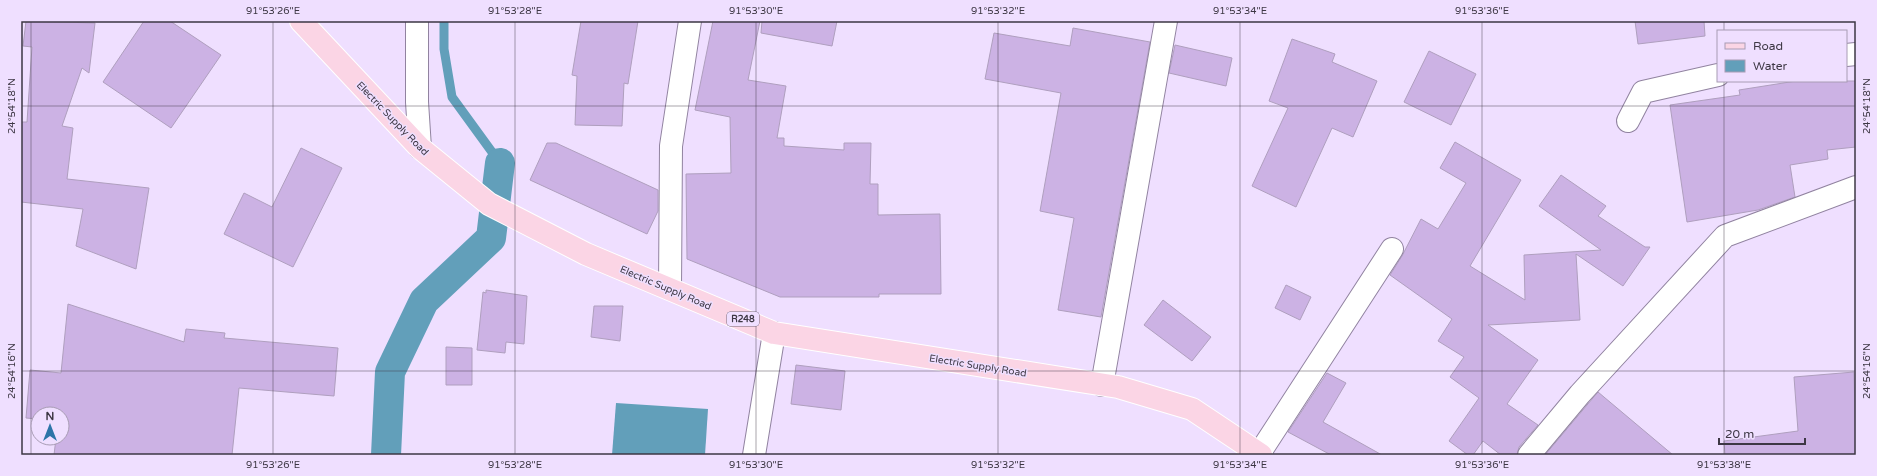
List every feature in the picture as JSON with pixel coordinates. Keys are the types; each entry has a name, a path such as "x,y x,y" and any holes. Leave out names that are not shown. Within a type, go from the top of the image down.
{"main road":[{"name":"Electric Supply Road","path":"301,21 420,148 489,204 586,254 774,333 1118,387 1192,409 1260,454"}],"street":[{"path":"417,21 417,102 420,148"},
{"path":"670,288 671,146 690,21"},
{"path":"1102,385 1166,21"},
{"path":"1628,121 1643,92 1717,75"},
{"path":"1529,455 1580,394 1725,236 1856,187"},
{"path":"1260,454 1392,249"},
{"path":"754,455 774,333"}],"water":[{"path":"616,403 708,409 705,455 612,455"}],"building":[{"path":"26,21 95,23 89,73 82,68 62,126 73,128 67,179 149,188 136,269 76,246 83,209 21,202 21,122 27,122 32,47 23,46"},
{"path":"144,21 170,21 221,55 171,128 103,82"},
{"path":"581,21 638,21 628,84 624,83 622,126 575,125 577,76 572,75"},
{"path":"713,21 760,21 748,80 786,86 777,138 784,138 784,146 844,150 844,143 871,143 870,184 878,184 878,215 940,214 941,294 879,294 879,297 780,297 687,259 686,174 731,173 730,117 695,110"},
{"path":"762,21 837,21 832,46 761,33"},
{"path":"1635,21 1704,21 1705,36 1638,44"},
{"path":"1073,28 1150,42 1101,317 1058,310 1074,218 1040,211 1061,93 985,79 994,33 1070,46"},
{"path":"1292,39 1335,54 1332,62 1377,81 1353,137 1332,128 1296,207 1252,186 1288,108 1269,101"},
{"path":"1175,45 1232,58 1226,86 1169,73"},
{"path":"1429,51 1476,74 1451,125 1404,102"},
{"path":"1856,81 1856,147 1827,150 1828,159 1790,165 1795,197 1758,210 1687,222 1670,105 1740,95 1739,90 1790,82"},
{"path":"1455,142 1521,180 1470,266 1525,300 1524,255 1601,250 1539,206 1561,175 1606,206 1598,216 1645,247 1650,247 1623,286 1576,254 1580,320 1488,325 1538,360 1507,404 1538,425 1519,447 1517,455 1501,455 1483,441 1473,455 1468,455 1449,441 1479,398 1450,377 1464,357 1438,341 1452,319 1390,275 1402,256 1421,219 1438,229 1466,183 1440,168"},
{"path":"547,143 556,143 658,190 658,211 647,234 530,180"},
{"path":"301,148 342,168 293,267 224,234 244,193 272,207"},
{"path":"1286,285 1311,297 1300,320 1275,308"},
{"path":"486,290 527,296 524,344 506,342 505,353 477,350 483,292 486,293"},
{"path":"1163,300 1211,337 1192,361 1144,325"},
{"path":"68,304 184,342 186,329 225,333 224,338 338,348 334,396 239,388 232,455 54,455 55,446 70,446 70,406 30,406 30,418 26,418 30,370 61,373"},
{"path":"594,306 623,306 620,341 591,337"},
{"path":"446,347 472,348 472,385 446,385"},
{"path":"796,365 845,371 841,410 791,404"},
{"path":"1854,372 1856,455 1725,455 1724,441 1798,431 1794,377"},
{"path":"1327,373 1346,383 1323,422 1382,455 1331,455 1288,432"},
{"path":"1598,392 1673,455 1545,455"}],"waterway":[{"path":"444,21 444,49 452,97 500,163"},
{"path":"386,455 390,372 424,301 491,238 500,163"}]}
